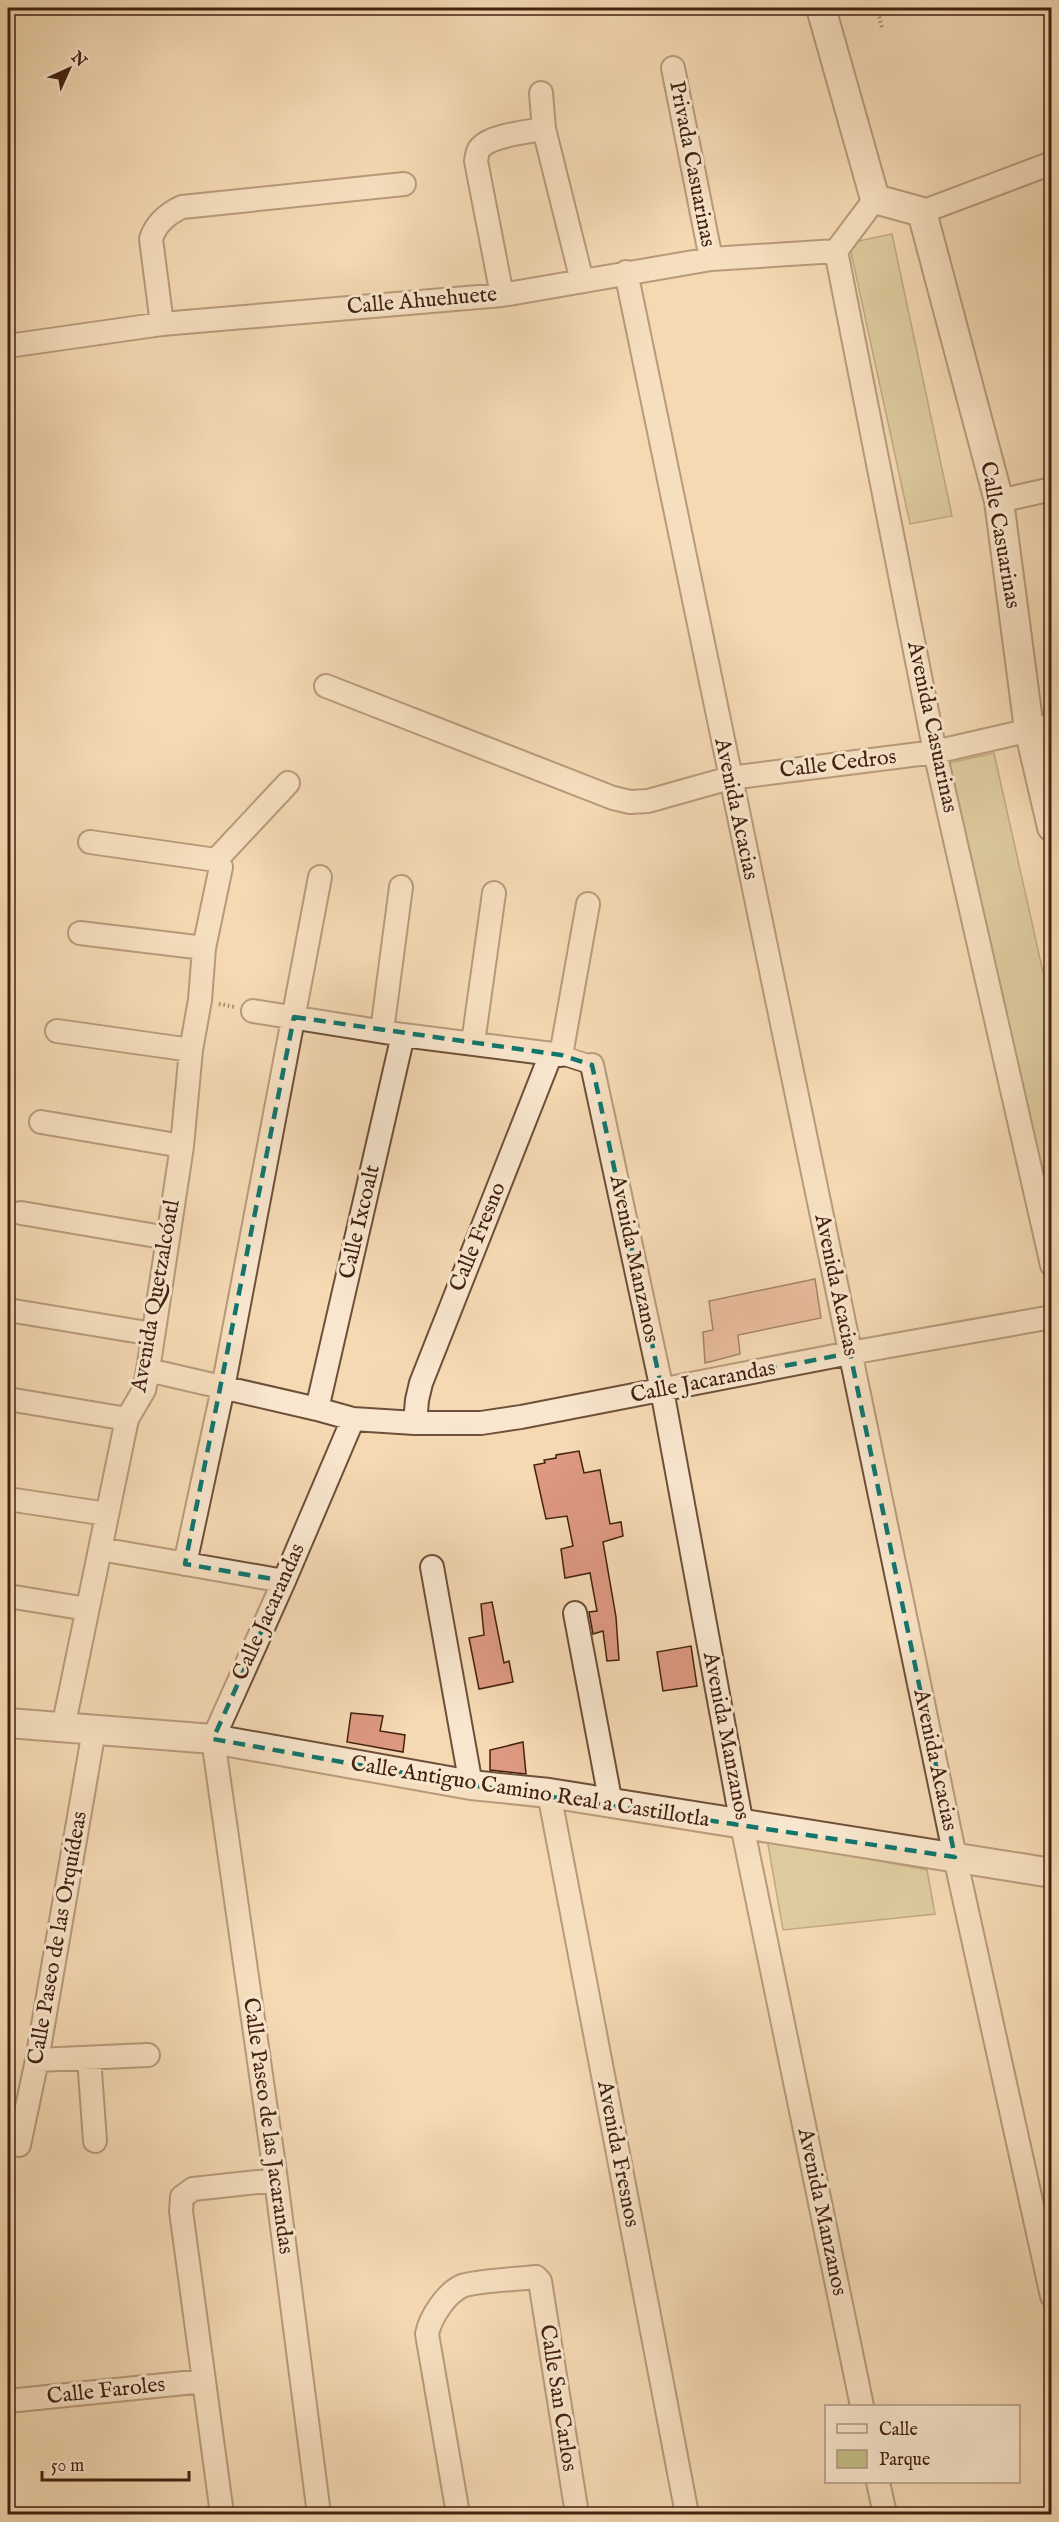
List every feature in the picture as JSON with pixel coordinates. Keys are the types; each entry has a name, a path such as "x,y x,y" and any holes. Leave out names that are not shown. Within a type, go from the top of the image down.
{"street":[{"path":"821,8 875,199"},
{"name":"Privada Casuarinas","path":"673,68 711,259"},
{"path":"541,93 544,129 582,281"},
{"path":"502,295 476,161 477,154 479,148 489,141 544,129"},
{"path":"875,199 922,212 1052,163"},
{"path":"162,324 151,239 154,229 171,213 182,207 404,184"},
{"path":"836,251 875,199"},
{"name":"Calle Casuarinas","path":"922,212 999,501 1040,727 1052,826"},
{"name":"Calle Ahuehuete","path":"8,346 162,324 502,295 711,259 836,251"},
{"name":"Avenida Casuarinas","path":"836,251 936,752 1052,1265"},
{"name":"Avenida Acacias","path":"626,272 955,1857 1052,2296"},
{"path":"999,501 1052,489"},
{"name":"Calle Cedros","path":"326,686 613,798 630,802 648,801 730,778 936,752 1040,727"},
{"path":"90,842 216,860 288,783"},
{"name":"Avenida Quetzalcóatl","path":"63,1728 127,1419 144,1390 148,1370 182,1146 204,948 221,867 216,860"},
{"path":"185,1564 223,1389 320,877"},
{"name":"Calle Ixcoalt","path":"317,1409 392,1033 401,887"},
{"path":"472,1043 494,893"},
{"name":"Calle Fresno","path":"415,1423 421,1383 556,1054 588,904"},
{"path":"80,933 204,948"},
{"path":"253,1011 392,1033 556,1054 592,1065"},
{"path":"57,1031 191,1050"},
{"name":"Avenida Manzanos","path":"592,1065 662,1390 742,1825 862,2405"},
{"path":"41,1122 182,1146"},
{"path":"21,1214 168,1238"},
{"path":"8,1310 153,1334"},
{"name":"Calle Jacarandas","path":"148,1370 353,1419 415,1423 481,1423 1052,1317"},
{"path":"8,1399 127,1419"},
{"name":"Calle Jacarandas","path":"213,1738 284,1581 353,1419"},
{"path":"8,1499 107,1514"},
{"path":"100,1549 284,1581"},
{"path":"432,1567 471,1785"},
{"path":"8,1596 87,1609"},
{"path":"574,1613 611,1804"},
{"name":"Calle Antiguo Camino Real a Castillotla","path":"8,1723 213,1738 471,1785 549,1793 1052,1873"},
{"name":"Calle Paseo de las Orquídeas","path":"19,2145 37,2060 94,1730"},
{"name":"Calle Paseo de las Jacarandas","path":"213,1738 276,2180 319,2514"},
{"name":"Avenida Fresnos","path":"549,1793 687,2514"},
{"path":"37,2060 148,2055"},
{"path":"89,2058 95,2140"},
{"path":"222,2514 181,2211 183,2197 194,2189 276,2180"},
{"name":"Calle San Carlos","path":"458,2514 427,2334 429,2324 451,2294 462,2286 536,2277 540,2280 577,2514"},
{"name":"Calle Faroles","path":"8,2401 204,2381"},
{"path":"878,2483 885,2514"}],"path":[{"path":"877,8 882,28"},
{"path":"200,1000 253,1011"}],"highlighted area":[{"path":"294,1017 561,1055 592,1065 662,1390 850,1353 955,1857 471,1785 213,1739 284,1581 185,1564"}],"green space":[{"path":"892,234 952,516 910,524 849,243"},
{"path":"994,753 1051,1008 1051,1234 945,764"},
{"path":"767,1839 927,1870 935,1914 783,1930"}],"building":[{"path":"815,1279 821,1318 738,1335 740,1354 705,1363 703,1332 713,1330 709,1301"},
{"path":"579,1451 584,1473 600,1470 610,1524 621,1522 623,1536 603,1542 616,1617 619,1660 607,1661 603,1631 593,1634 589,1612 597,1611 590,1573 565,1578 561,1549 573,1546 567,1516 546,1519 534,1465 556,1458 556,1455"},
{"path":"492,1602 504,1663 509,1661 513,1682 479,1689 469,1638 484,1635 481,1604"},
{"path":"691,1646 697,1686 663,1691 657,1652"},
{"path":"351,1713 383,1716 380,1731 405,1735 403,1752 347,1742"},
{"path":"523,1742 526,1774 490,1770 490,1750"}]}
